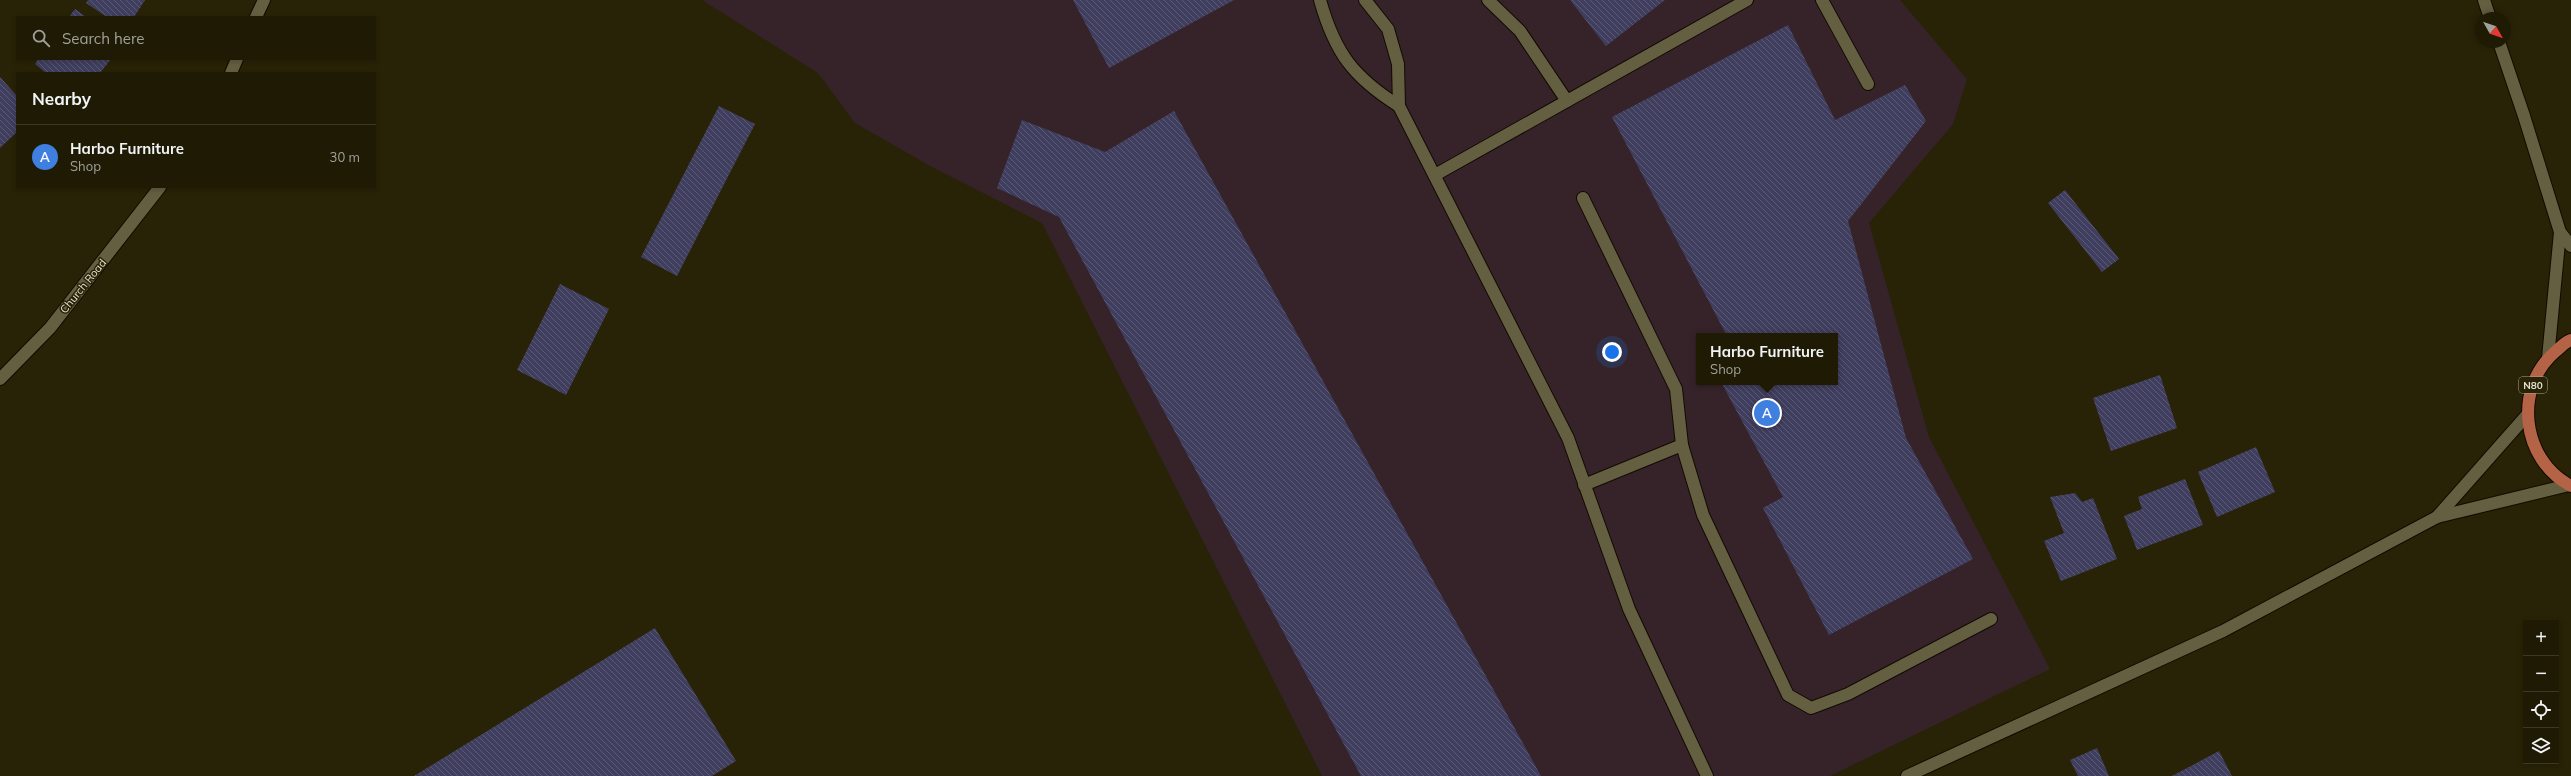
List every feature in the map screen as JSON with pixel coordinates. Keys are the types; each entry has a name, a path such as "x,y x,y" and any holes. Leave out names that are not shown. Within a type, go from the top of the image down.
{"main road":[{"name":"N80","path":"2570,486 2551,471 2538,453 2530,434 2527,415 2529,394 2536,374 2548,358 2571,340"}],"street":[{"path":"256,16 264,0"},
{"path":"1320,0 1327,24 1342,56 1361,79 1399,106"},
{"path":"1365,0 1388,29 1398,64 1399,106 1568,438 1629,609 1707,776"},
{"path":"1488,0 1520,31 1567,101"},
{"path":"1435,175 1747,0"},
{"path":"1822,0 1868,84"},
{"path":"2484,0 2488,12"},
{"path":"2501,48 2560,232 2571,246"},
{"path":"232,72 238,60"},
{"name":"Church Road","path":"0,379 50,328 159,188"},
{"path":"1583,198 1676,389 1682,445 1703,515 1788,695 1811,708 1848,694 1991,619"},
{"path":"2548,358 2560,232"},
{"path":"2437,516 2527,415"},
{"path":"1584,485 1682,445"},
{"path":"1907,776 1981,740 2223,631 2437,516 2570,486"}],"shaded area":[{"path":"702,0 1900,0 1967,79 1953,124 1869,223 1929,437 2050,669 1830,776 1322,776 1042,223 932,167 855,123 818,73"}],"building":[{"path":"88,0 145,0 135,16 106,16 86,3"},
{"path":"1073,0 1234,0 1109,68"},
{"path":"1570,0 1665,0 1606,46"},
{"path":"75,9 85,16 70,16"},
{"path":"1788,25 1835,120 1905,85 1926,121 1848,221 1906,438 1973,559 1829,635 1763,508 1783,497 1723,385 1838,385 1838,333 1725,333 1612,117"},
{"path":"37,60 110,60 101,72 45,72 35,64"},
{"path":"0,77 16,95 16,133 0,148"},
{"path":"719,106 755,124 677,276 641,257"},
{"path":"1174,111 1541,776 1361,776 1059,217 997,188 1022,120 1105,152"},
{"path":"2065,190 2119,259 2102,272 2048,203"},
{"path":"560,284 609,309 566,395 517,370"},
{"path":"2160,375 2177,428 2111,451 2093,398"},
{"path":"2256,447 2275,492 2217,517 2198,472"},
{"path":"2185,479 2203,525 2137,550 2124,516 2142,509 2138,497"},
{"path":"2075,493 2082,502 2093,498 2117,559 2061,581 2044,541 2064,533 2050,497"},
{"path":"655,628 736,761 712,776 414,776"},
{"path":"2097,748 2109,776 2078,776 2070,760"},
{"path":"2219,751 2232,776 2172,776"}],"place":[{"name":"Harbo Furniture","path":"1767,413"}]}
